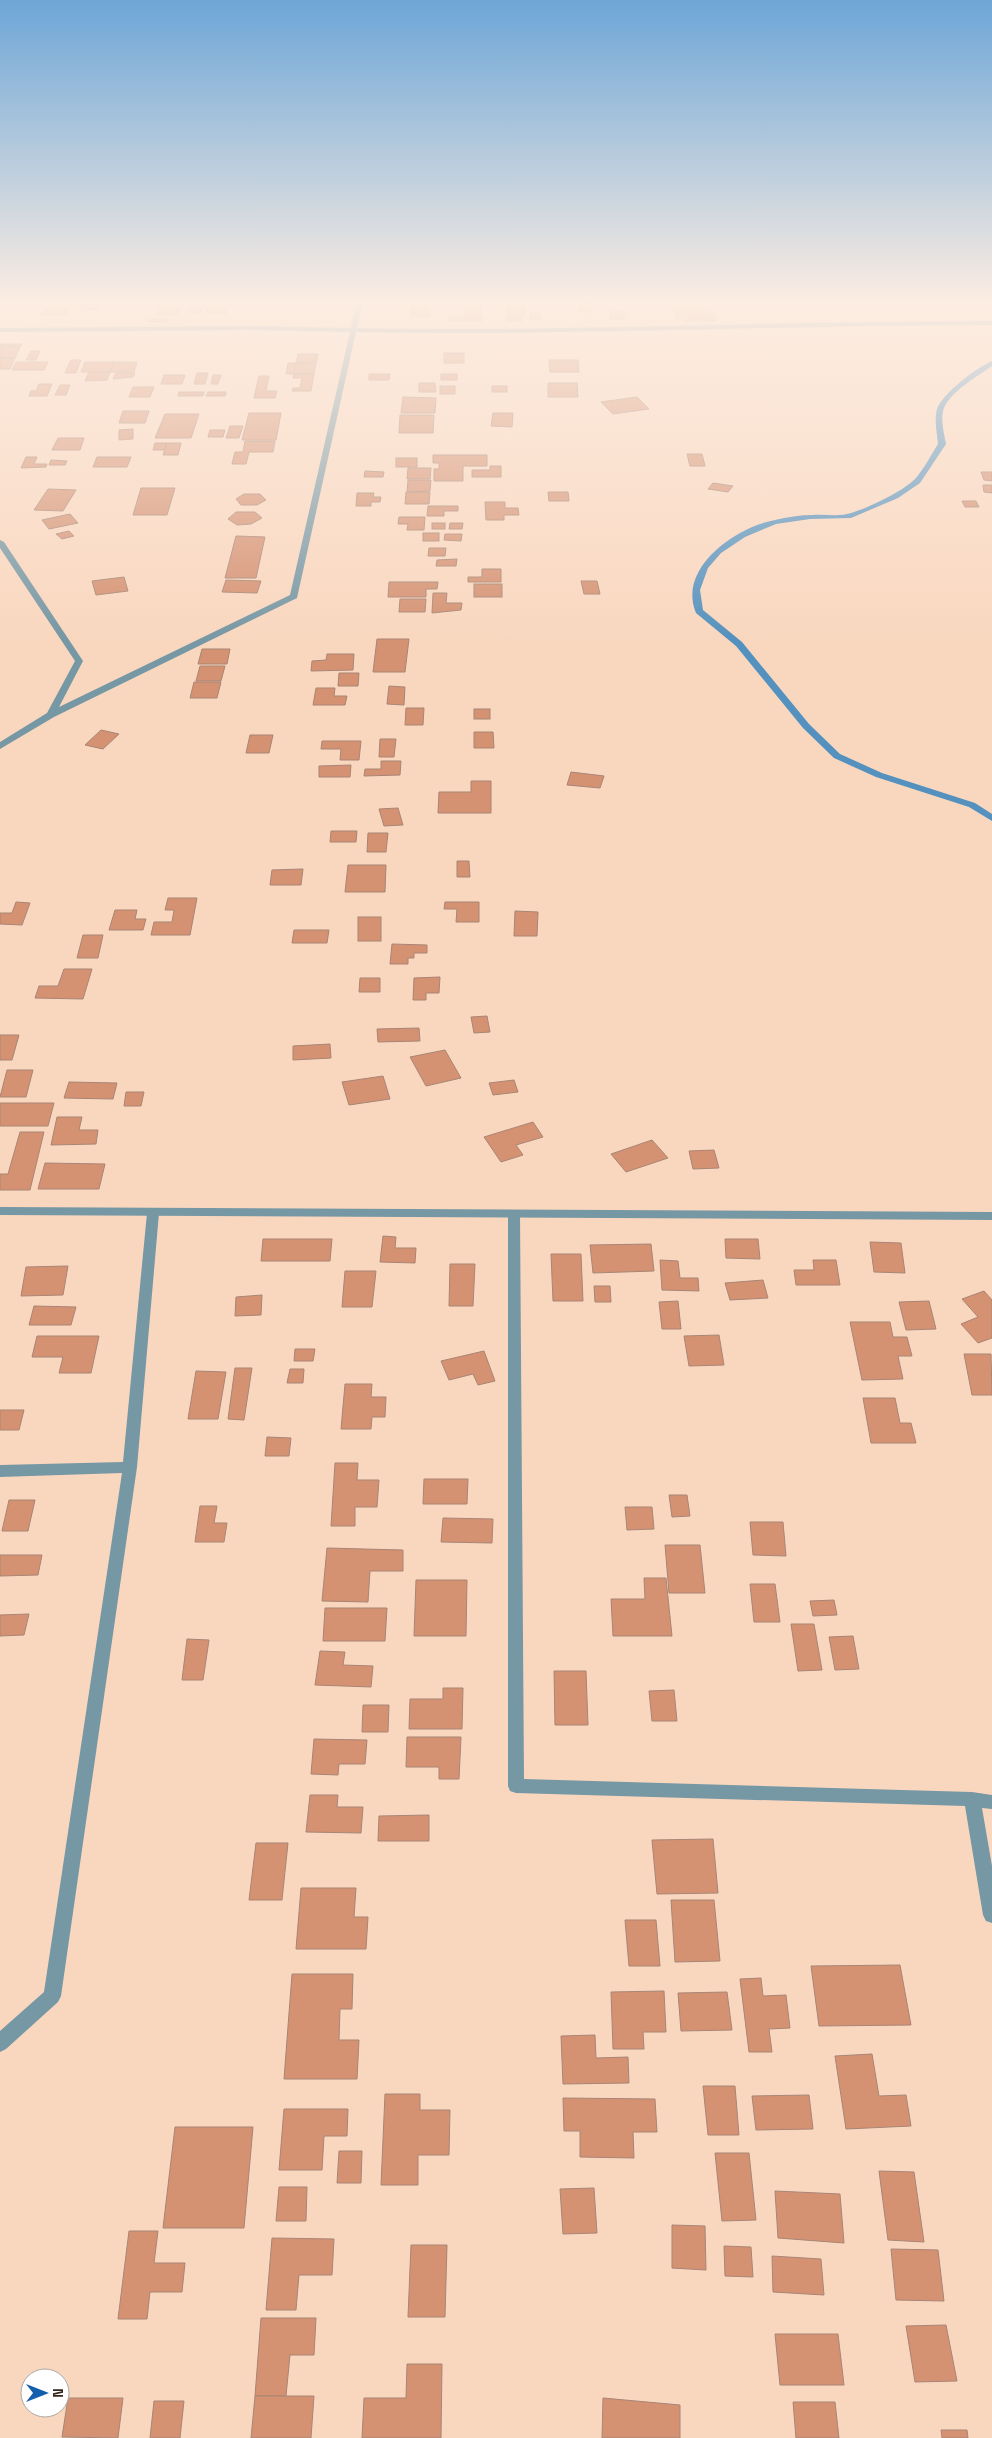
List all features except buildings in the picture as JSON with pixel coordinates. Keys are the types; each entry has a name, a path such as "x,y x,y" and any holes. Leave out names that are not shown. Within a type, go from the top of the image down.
{"street":[{"path":"0,746 51,715 294,596 334,414"},
{"path":"0,542 80,661 51,715"},
{"path":"0,1211 992,1216"},
{"path":"0,2043 52,1996 130,1468 153,1213"},
{"path":"514,1214 516,1786 972,1799 992,1802"},
{"path":"0,1471 130,1468"},
{"path":"972,1799 992,1915"}],"waterway":[{"path":"940,414 942,444 917,481 895,496 851,516 810,517 774,522 742,535 718,551 704,568 696,590 699,611 739,644 806,726 837,756 879,775 972,805 992,818"}]}
